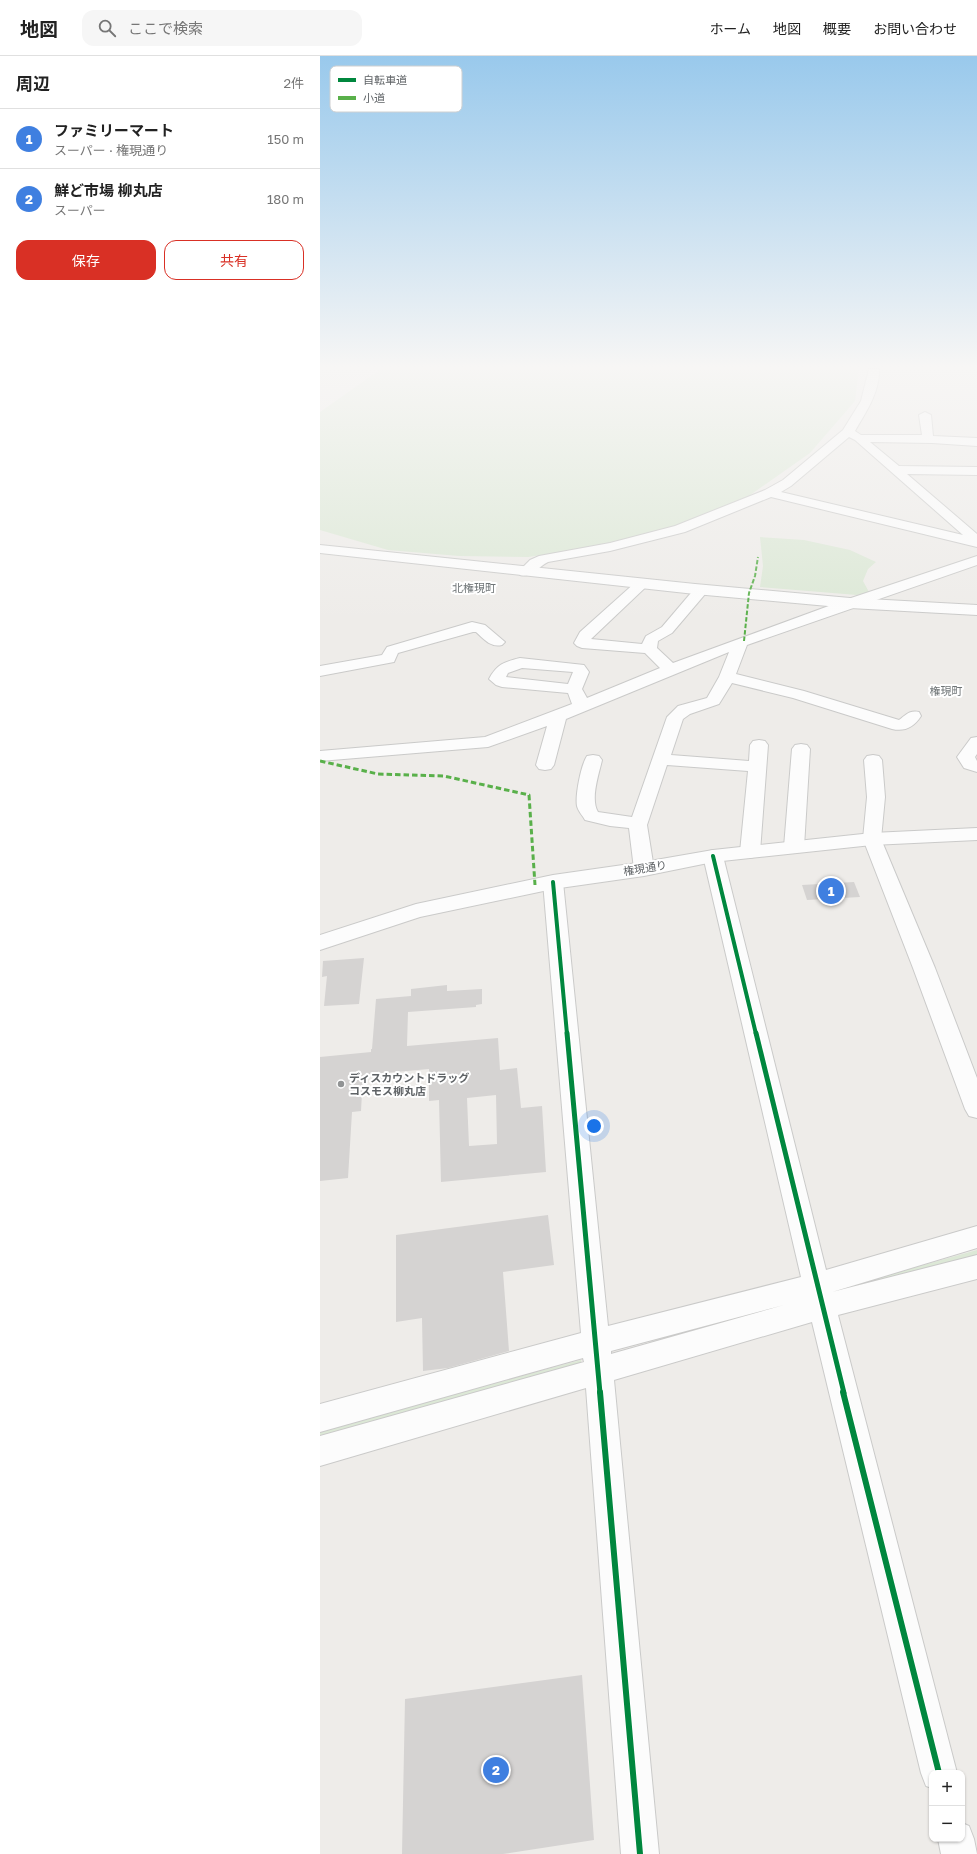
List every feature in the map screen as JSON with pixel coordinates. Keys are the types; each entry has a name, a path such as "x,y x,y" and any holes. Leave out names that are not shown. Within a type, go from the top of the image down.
{"street":[{"path":"525,572 535,563 544,559 610,547 680,529 770,493 787,483 825,453"},
{"path":"875,453 977,542"},
{"path":"896,470 977,471"},
{"path":"770,493 977,542"},
{"path":"320,549 701,590 850,603 977,610"},
{"path":"320,756 488,742 558,716 671,669 740,643 850,603 977,560"},
{"path":"642,584 585,635 582,643 649,649 671,669"},
{"path":"649,649 651,639 667,630 701,590"},
{"path":"320,671 388,659 392,650 472,626 480,628 497,642"},
{"path":"644,869 639,823 676,717 684,710 713,701 727,677 740,643"},
{"path":"727,677 798,694 898,725 905,724 914,716"},
{"path":"574,689 581,706"},
{"path":"545,765 558,716"},
{"path":"977,742 966,757 970,764 977,767"},
{"path":"750,852 759,745"},
{"path":"794,847 801,749"},
{"path":"661,759 758,767"},
{"path":"593,760 587,786 586,807 592,816 610,820 639,823"},
{"path":"873,760 876,797 872,839 924,968 977,1109"},
{"name":"権現通り","path":"320,943 416,911 553,882 644,869 713,856 872,839 977,834"},
{"path":"713,856 819,1296 938,1770"},
{"path":"553,882 596,1342 640,1854"},
{"path":"320,1451 598,1372 819,1296 977,1237"},
{"path":"320,1418 596,1342 819,1296 977,1267"},
{"path":"957,1842 960,1854"}],"green space":[{"path":"320,453 810,453 746,498 697,519 655,533 598,547 528,557 459,556 388,550 320,530"},
{"path":"760,537 804,540 850,550 876,562 868,569 863,581 869,592 857,595 760,587 763,566"},
{"path":"977,1250 977,1258 825,1300 824,1293"},
{"path":"581,1360 582,1371 320,1443 320,1431"}],"building":[{"path":"854,882 860,897 807,900 802,885"},
{"path":"364,958 359,1004 324,1006 327,976 322,977 323,961"},
{"path":"447,985 447,991 482,989 482,1004 476,1005 476,1007 408,1012 407,1046 498,1038 500,1070 517,1068 521,1108 542,1106 546,1172 441,1182 439,1100 429,1101 429,1069 363,1075 361,1111 352,1112 348,1178 320,1181 320,1057 371,1052 376,999 411,996 411,989","holes":["496,1095 497,1144 469,1146 467,1098"]},
{"path":"548,1215 554,1265 503,1272 509,1351 448,1368 423,1371 422,1318 396,1322 396,1235"},
{"path":"582,1675 594,1840 503,1854 402,1854 405,1699"}],"marked path":[{"path":"744,641 749,593 755,576 758,557"},
{"path":"320,761 378,774 444,776 529,795 535,885"}],"cycle path":[{"path":"713,856 822,1307 938,1770"},
{"path":"553,882 596,1342 640,1854"}],"place":[{"name":"ファミリーマート","path":"831,891"},
{"name":"ディスカウントドラッグ コスモス柳丸店","path":"341,1084"},
{"name":"鮮ど市場 柳丸店","path":"496,1770"}],"district":[{"name":"北権現町","path":"474,588"},
{"name":"権現町","path":"946,691"}]}
